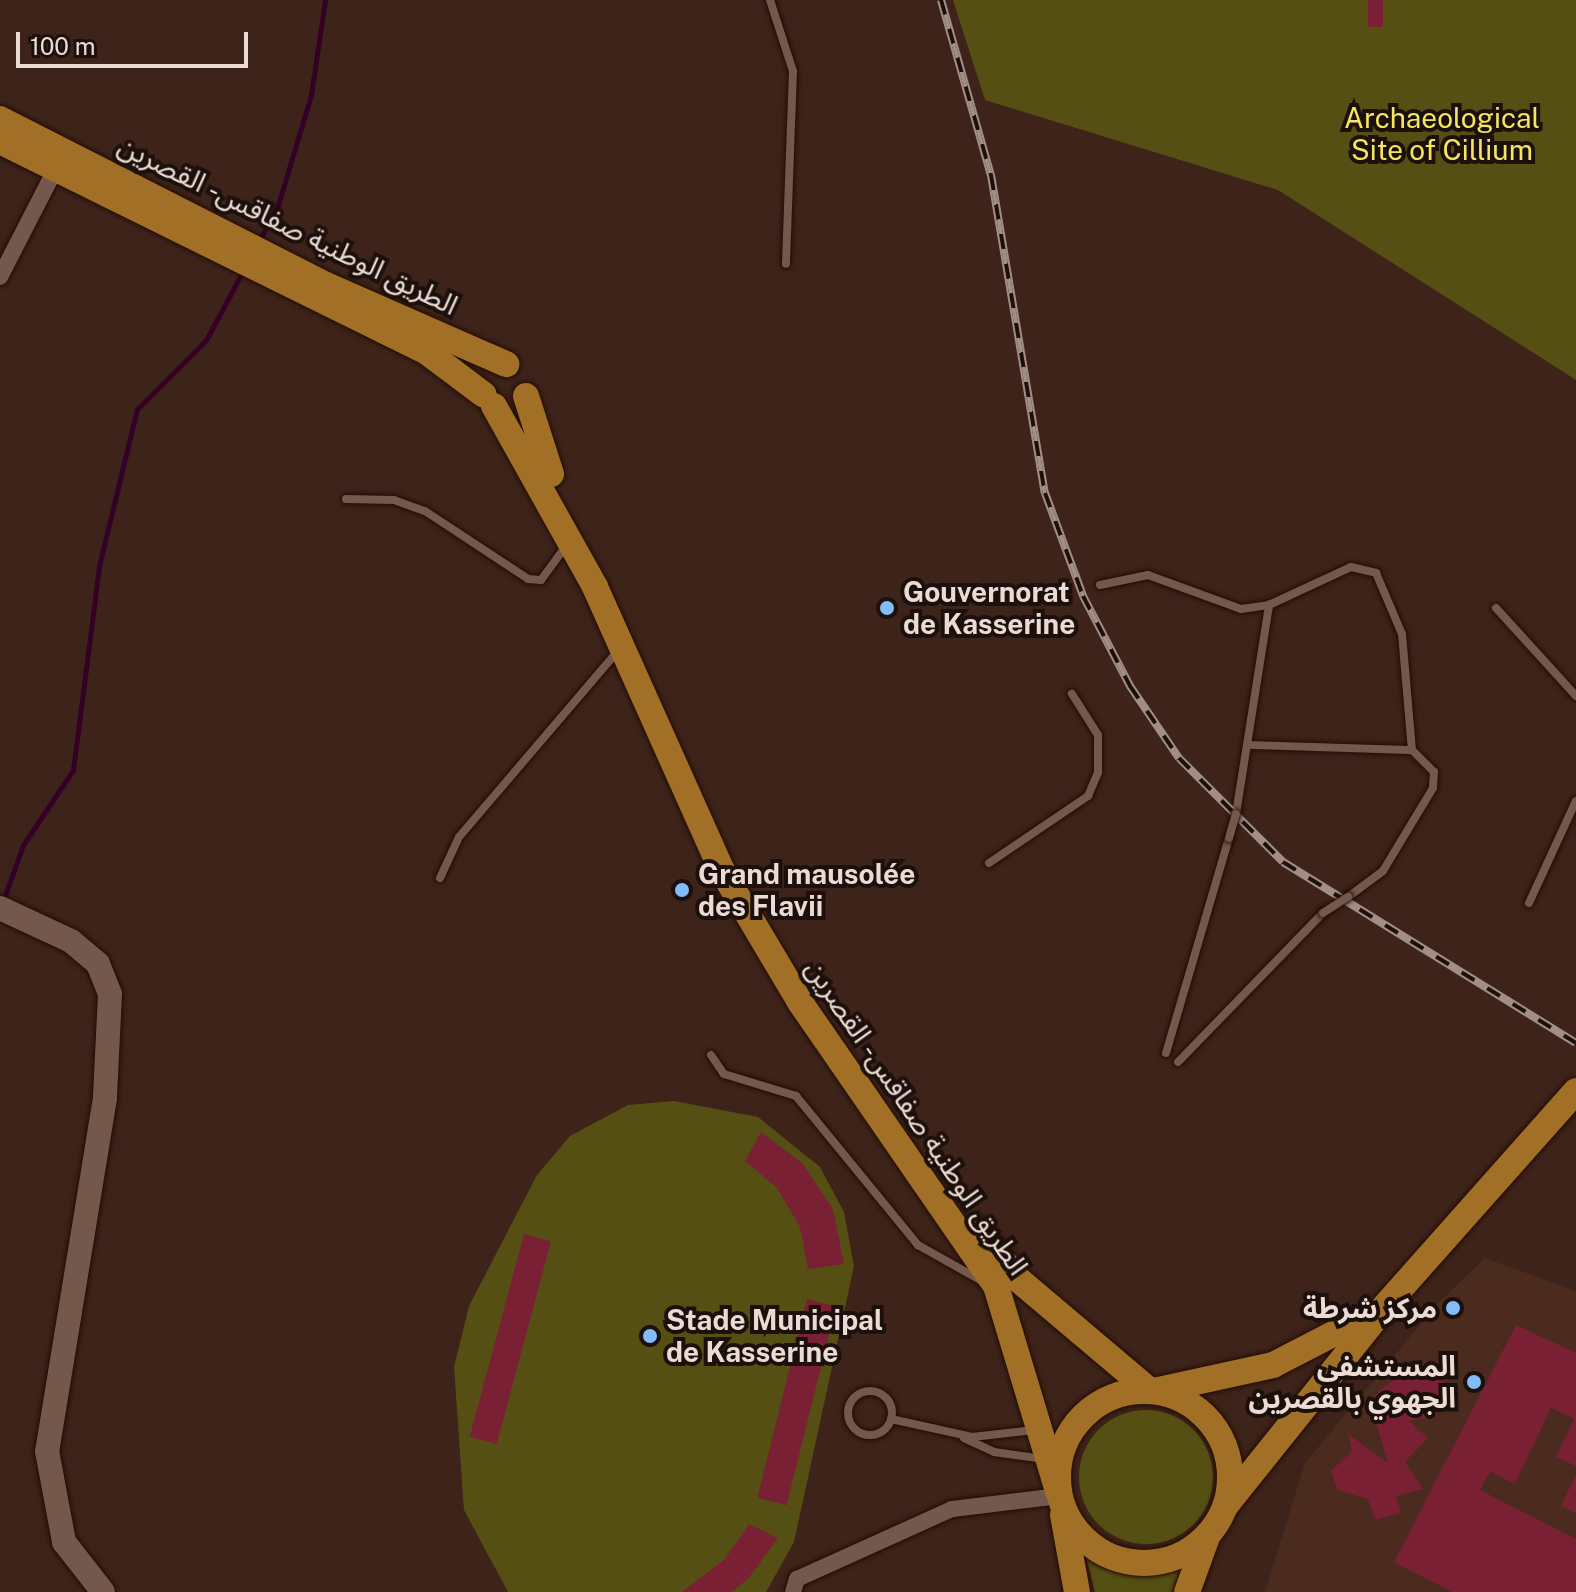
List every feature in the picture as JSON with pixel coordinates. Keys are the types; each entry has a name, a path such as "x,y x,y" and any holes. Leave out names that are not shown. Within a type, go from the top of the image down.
{"main road":[{"name":"الطريق الوطنية صفاقس - القصرين","path":"0,119 148,208"},
{"name":"الطريق الوطنية صفاقس - القصرين","path":"0,141 55,170 148,208 321,294 427,352 489,400 571,539 721,869 765,947 996,1286 1044,1459 1059,1498"},
{"name":"الطريق الوطنية صفاقس - القصرين","path":"321,294 506,364"},
{"path":"506,364 525,374 526,396 509,409 489,400 487,374 506,364"},
{"name":"الطريق الوطنية صفاقس - القصرين","path":"526,396 543,459 735,865 786,958 1003,1261 1152,1390"},
{"path":"1187,1592 1207,1537 1226,1505 1386,1305 1568,1115 1576,1091"},
{"path":"1077,1592 1059,1498 1066,1441 1081,1419 1099,1402 1273,1365 1386,1305"},
{"path":"1152,1390 1201,1411 1217,1431 1228,1455 1226,1505"},
{"path":"1059,1498 1077,1533 1127,1562 1156,1563 1207,1537"}],"street":[{"path":"0,277 55,170"},
{"path":"0,908 71,941 98,964 112,1017 48,1478 64,1542 103,1592"},
{"path":"798,1588 952,1509 1059,1498"}],"lane":[{"path":"770,0 793,71 786,264"},
{"path":"346,499 394,500 425,511 528,579 541,580 571,539"},
{"path":"1100,585 1148,575 1241,609 1269,605 1351,567 1376,573 1402,634 1412,750 1434,772 1433,788 1383,871 1323,913 1178,1062"},
{"path":"1166,1053 1236,814 1252,745 1269,605"},
{"path":"1496,608 1576,696"},
{"path":"440,878 459,837 621,647"},
{"path":"989,863 1088,796 1098,772 1098,735 1072,694"},
{"path":"1252,745 1412,750"},
{"path":"1529,903 1576,801"},
{"path":"711,1055 724,1074 796,1096 918,1245 996,1286"},
{"path":"876,1392 891,1406 891,1419 877,1433 864,1434 848,1410 861,1393 876,1392"},
{"path":"891,1419 960,1435 994,1452 1044,1459"},
{"path":"960,1435 1036,1430"}],"shaded area":[{"name":"المستشفى الجهوي بالقصرين","path":"1485,1258 1576,1291 1576,1592 1265,1592 1305,1463 1439,1302"}],"green space":[{"name":"Archaeological Site of Cillium","path":"953,0 1576,0 1576,380 1278,190 985,100"},
{"name":"Stade Municipal de Kasserine","path":"674,1101 758,1117 820,1167 844,1212 854,1266 794,1542 766,1592 508,1592 464,1510 454,1367 469,1306 537,1175 570,1136 628,1105"},
{"path":"1146,1410 1172,1415 1193,1430 1208,1451 1213,1477 1208,1503 1193,1524 1172,1539 1146,1544 1120,1539 1099,1524 1084,1503 1079,1477 1084,1451 1099,1430 1120,1415"},
{"path":"1085,1553 1120,1573 1181,1570 1172,1592 1095,1592"}],"building":[{"path":"1368,0 1383,0 1383,27 1368,27"},
{"path":"761,1132 803,1164 833,1209 844,1264 808,1269 800,1227 777,1188 745,1161"},
{"path":"524,1234 551,1241 497,1444 470,1437"},
{"path":"807,1299 836,1306 787,1505 757,1498"},
{"path":"1516,1325 1576,1353 1576,1466 1556,1457 1574,1419 1551,1408 1515,1484 1490,1472 1480,1490 1576,1539 1576,1592 1452,1592 1394,1562"},
{"path":"1418,1360 1422,1374 1444,1367 1442,1391 1451,1389 1454,1401 1436,1404 1438,1415 1409,1421 1428,1438 1405,1462 1423,1489 1396,1496 1401,1513 1375,1520 1368,1499 1337,1490 1331,1471 1352,1451 1348,1434 1388,1463 1376,1421 1378,1392"},
{"path":"1576,1475 1576,1513 1561,1506"},
{"path":"749,1524 778,1538 748,1579 731,1592 682,1592 725,1559"}],"waterway":[{"path":"259,241 278,205 311,95 325,0"},
{"path":"3,901 23,845 73,770 99,566 137,409 206,340 243,271"}],"railway":[{"path":"941,0 991,175 1045,493 1083,596 1130,686 1179,758 1283,862 1576,1043"}],"place":[{"name":"Gouvernorat de Kasserine","path":"887,608"},
{"name":"Grand mausolée des Flavii","path":"682,890"},
{"name":"مركز شرطة","path":"1453,1308"},
{"name":"Stade Municipal de Kasserine","path":"650,1336"},
{"name":"المستشفى الجهوي بالقصرين","path":"1474,1382"}]}
